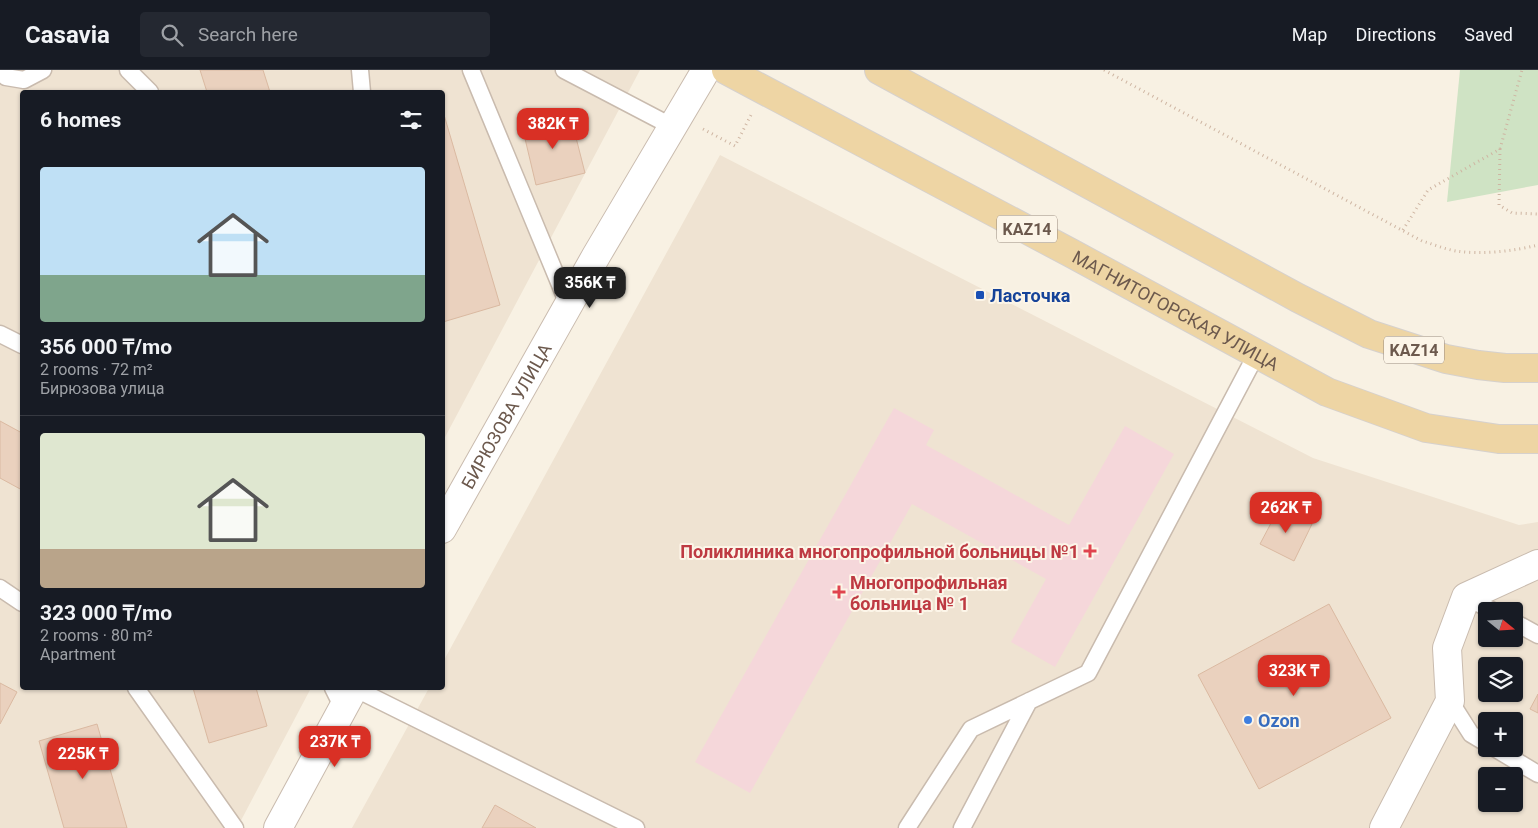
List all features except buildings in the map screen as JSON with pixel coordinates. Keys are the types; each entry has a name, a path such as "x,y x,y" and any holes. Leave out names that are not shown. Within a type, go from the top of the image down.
{"main road":[{"name":"МАГНИТОГОРСКАЯ УЛИЦА","path":"726,70 1072,253 1327,392 1426,428 1499,438 1538,439"},
{"name":"KAZ14","path":"879,70 1298,298 1368,334 1446,359 1505,368 1538,368"}],"street":[{"name":"БИРЮЗОВА УЛИЦА","path":"445,519 568,304 706,70"},
{"path":"1384,828 1450,701 1447,648 1466,597 1538,564"},
{"path":"278,828 343,694"}],"lane":[{"path":"0,73 24,80 43,70"},
{"path":"128,70 148,90"},
{"path":"360,70 362,90"},
{"path":"471,70 568,304"},
{"path":"564,70 673,127"},
{"path":"0,334 20,344"},
{"path":"906,828 971,729 1088,673 1257,353"},
{"path":"0,588 20,602"},
{"path":"1466,597 1478,603"},
{"path":"1523,627 1538,635"},
{"path":"137,690 235,828"},
{"path":"343,694 636,828"},
{"path":"962,828 1029,701"},
{"path":"1450,701 1471,734 1478,738"},
{"path":"1509,757 1538,774"}],"path":[{"path":"1104,70 1422,240 1454,251 1471,253 1538,245"},
{"path":"1522,70 1500,149 1499,205 1512,213 1538,214"},
{"path":"1403,230 1428,190 1500,149"}],"shaded area":[{"path":"0,70 640,70 445,437 445,90 20,90 20,690 310,690 237,828 0,828"},
{"path":"720,155 1313,458 1519,525 1538,522 1538,828 352,828 428,690 445,690 445,658"},
{"path":"894,408 934,430 926,445 1069,525 1125,426 1174,454 1055,667 1011,642 1046,579 912,504 750,793 695,762"}],"green space":[{"path":"1460,70 1538,70 1538,185 1447,202"}],"place":[{"name":"Ласточка","path":"980,295"},
{"name":"Поликлиника многопрофильной больницы №1","path":"1090,551"},
{"name":"Многопрофильная больница № 1","path":"839,592"},
{"name":"Ozon","path":"1248,720"}]}
